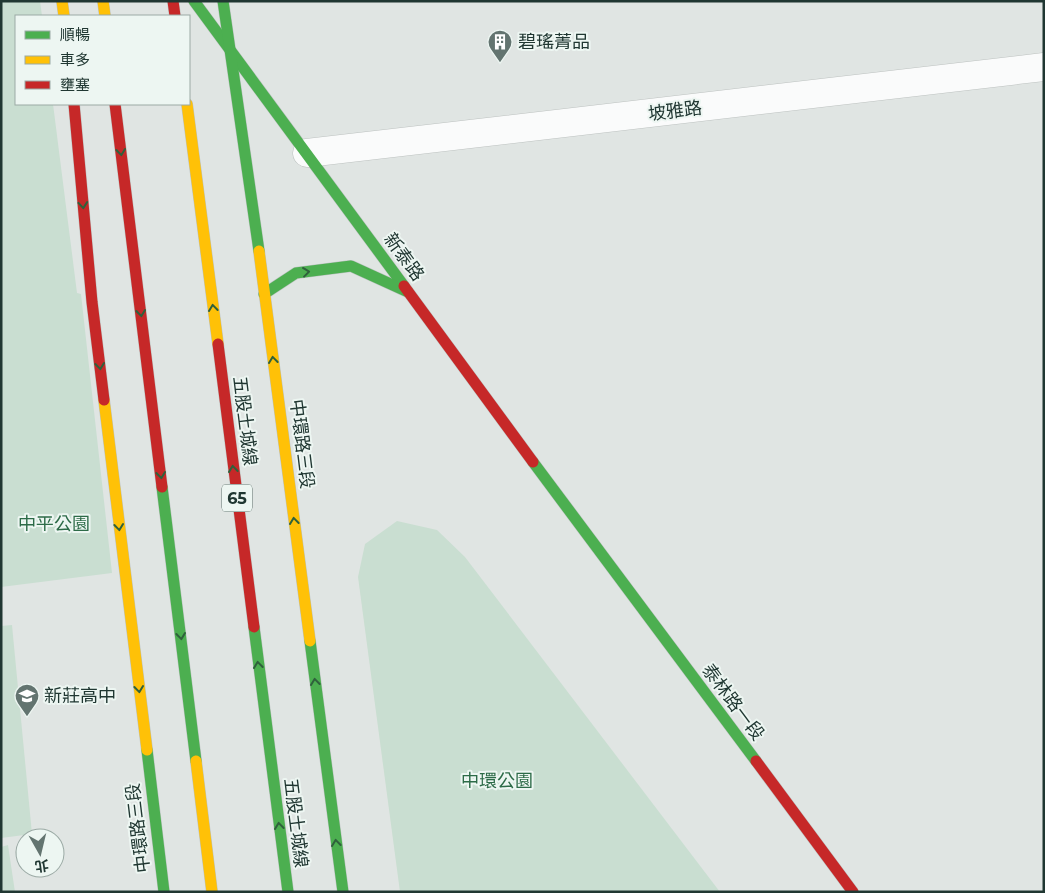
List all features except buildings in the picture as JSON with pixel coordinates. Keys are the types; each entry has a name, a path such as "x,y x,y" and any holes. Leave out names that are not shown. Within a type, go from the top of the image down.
{"main road":[{"path":"62,1 64,15"},
{"path":"103,1 105,15"},
{"path":"173,1 175,15"},
{"name":"新泰路","path":"194,1 586,533"},
{"name":"中環路三段","path":"223,1 264,294 343,892"},
{"name":"中環路三段","path":"74,105 92,302 164,892"},
{"path":"116,105 212,892"},
{"name":"五股土城線","path":"187,105 288,892"},
{"path":"264,294 296,273 351,266 409,292"},
{"name":"泰林路一段","path":"586,533 852,892"}],"street":[{"name":"坡雅路","path":"307,154 1044,67"}],"green space":[{"name":"中平公園","path":"1,1 40,1 42,15 15,15 15,105 53,105 77,293 81,294 112,573 1,587"},
{"name":"中環公園","path":"397,521 437,530 465,557 720,892 400,892 358,577 365,544"},
{"path":"12,625 31,828 15,828 15,836 1,838 1,626"},
{"path":"8,845 15,892 1,892 1,847"}],"traffic: fast":[{"path":"194,1 404,286"},
{"path":"223,1 259,251"},
{"path":"264,294 296,273 351,266 408,292"},
{"path":"533,462 756,761"},
{"path":"162,487 196,761"},
{"path":"254,627 288,892"},
{"path":"310,641 343,892"},
{"path":"147,750 164,892"}],"traffic: slow":[{"path":"62,1 64,15"},
{"path":"103,1 105,15"},
{"path":"187,105 218,344"},
{"path":"259,251 310,641"},
{"path":"104,400 147,750"},
{"path":"196,761 212,892"}],"traffic: jam":[{"path":"173,1 175,15"},
{"path":"74,105 92,302 104,400"},
{"path":"115,105 162,487"},
{"path":"404,286 533,462"},
{"path":"218,344 254,627"},
{"path":"756,761 853,892"}],"place":[{"name":"碧瑤菁品","path":"500,63"},
{"name":"新莊高中","path":"27,717"}]}
